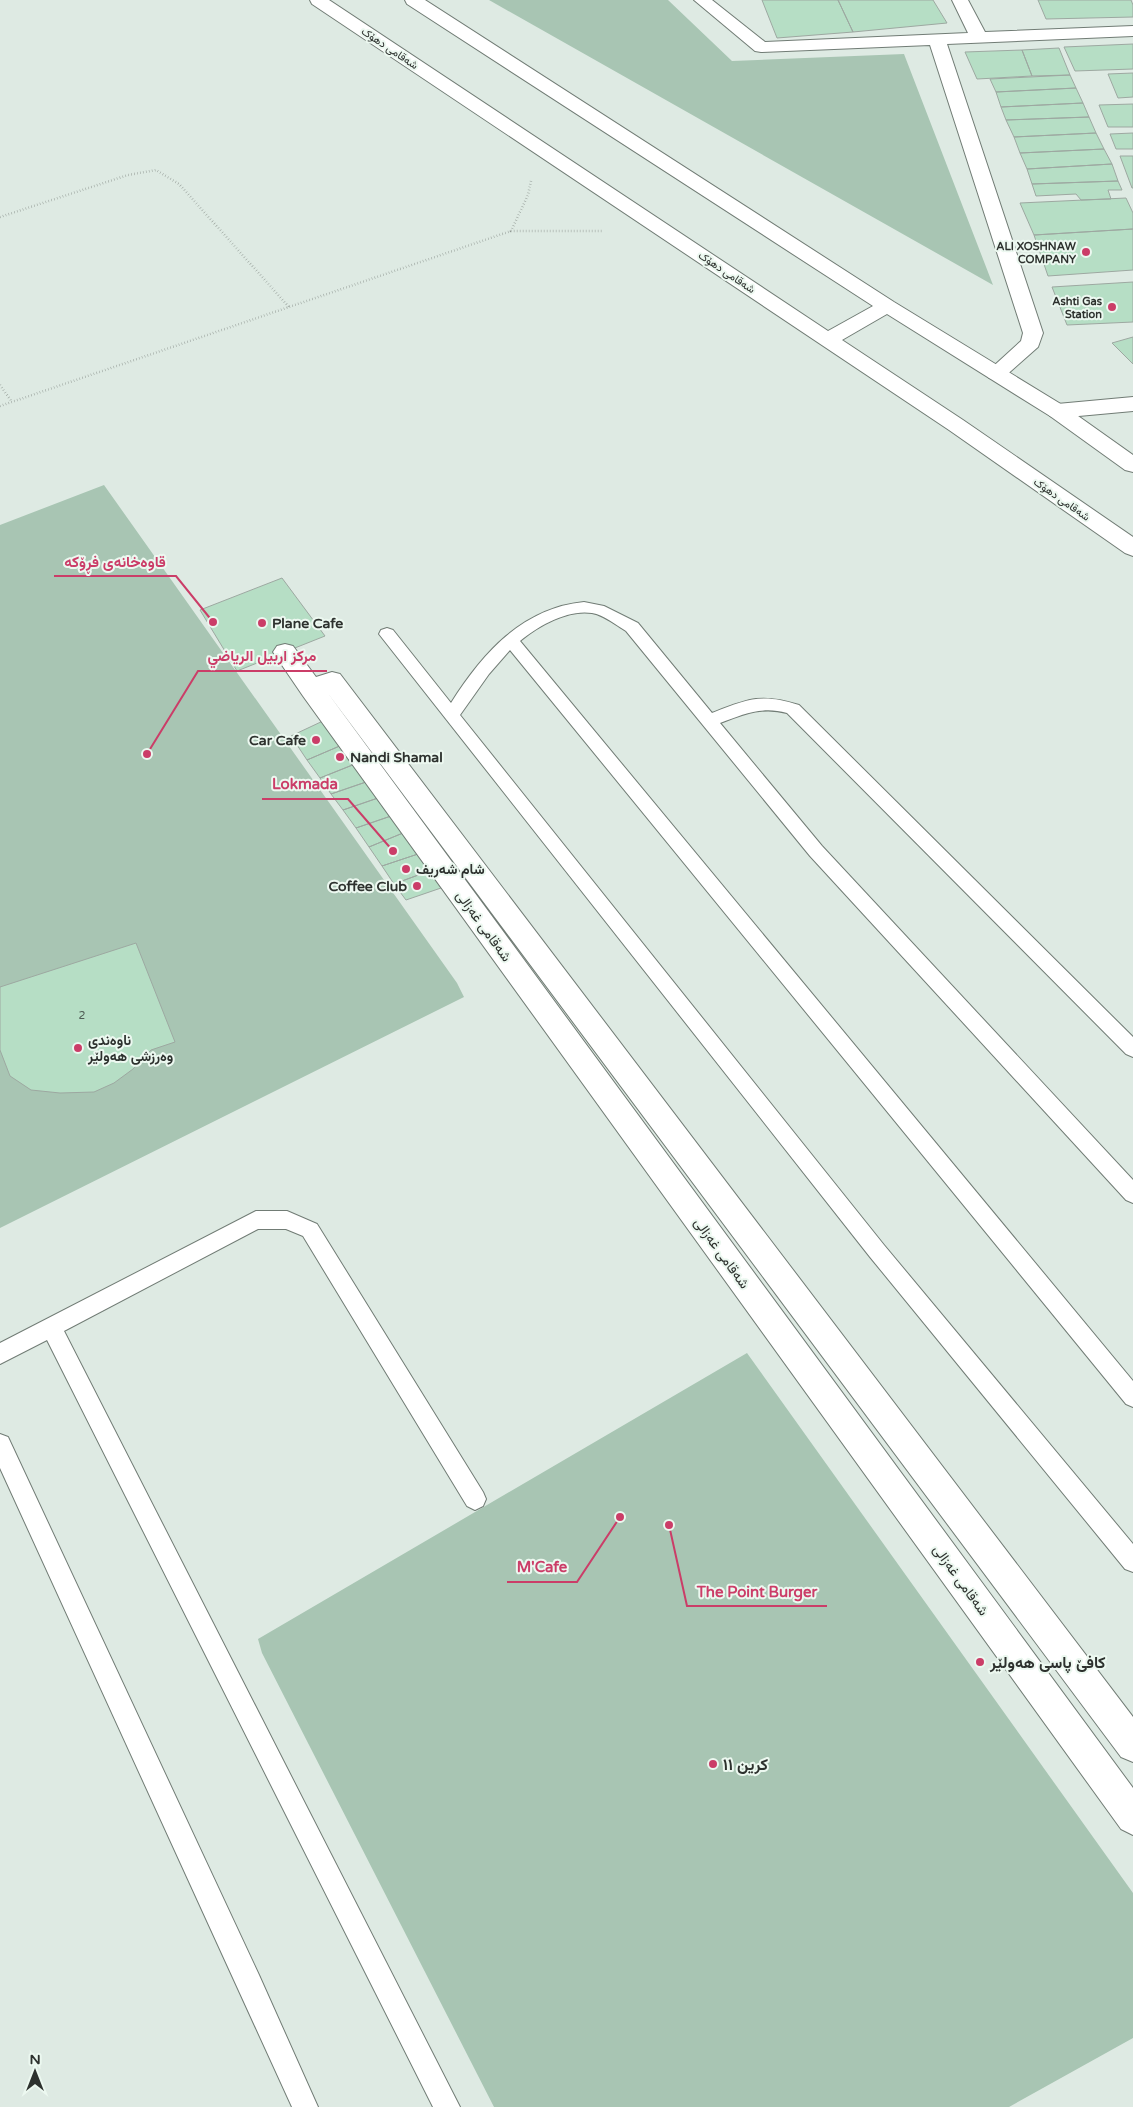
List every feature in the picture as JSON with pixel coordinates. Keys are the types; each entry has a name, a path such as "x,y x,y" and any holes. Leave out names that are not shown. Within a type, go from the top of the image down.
{"main road":[{"name":"شەقامی دهۆک","path":"318,0 956,425 1133,548"},
{"path":"413,0 887,306 1056,411 1133,465"},
{"path":"702,0 760,47 1133,31"},
{"path":"960,0 979,37"},
{"path":"937,39 1032,333 1031,343 996,373"},
{"path":"828,339 887,306"},
{"path":"1056,411 1133,404"},
{"name":"شەقامی غەزالی","path":"285,652 1133,1817"},
{"name":"شەقامی غەزالی","path":"312,690 332,680 1133,1745"}],"lane":[{"path":"452,715 480,671 510,639 541,620 566,610 594,608 632,627 816,851 1133,1194"},
{"path":"387,634 871,1243 1133,1562"},
{"path":"510,639 1133,1397"},
{"path":"710,721 760,702 777,704 793,709 1133,1049"},
{"path":"0,1354 256,1220 287,1220 310,1230 475,1499"},
{"path":"51,1327 447,2107"},
{"path":"0,1444 305,2107"}],"path":[{"path":"511,231 528,195 538,146"},
{"path":"0,217 128,175 156,170 179,184 289,307"},
{"path":"0,406 511,231 668,232"},
{"path":"0,385 12,402"}],"green space":[{"path":"489,0 668,0 732,61 904,54 993,285"},
{"path":"104,485 457,983 464,997 0,1228 0,525"},
{"path":"747,1353 1133,1893 1133,2038 1009,2107 494,2107 262,1653 258,1639"}],"building":[{"path":"762,0 838,0 853,32 777,38"},
{"path":"838,0 933,0 947,23 853,32"},
{"path":"1038,0 1131,0 1133,17 1046,19"},
{"path":"1133,44 1133,69 1075,71 1064,47"},
{"path":"1059,48 1070,75 1032,76 1022,50"},
{"path":"1022,50 1032,76 977,79 965,52"},
{"path":"1133,73 1133,97 1118,98 1108,74"},
{"path":"1070,75 1076,88 996,92 990,79"},
{"path":"1076,88 1083,103 1001,107 996,92"},
{"path":"1083,103 1089,117 1006,120 1001,107"},
{"path":"1133,104 1133,127 1108,127 1099,105"},
{"path":"1089,117 1096,133 1014,137 1006,120"},
{"path":"1096,133 1104,149 1020,153 1014,137"},
{"path":"1133,133 1133,149 1116,149 1110,134"},
{"path":"1104,149 1112,164 1027,169 1020,153"},
{"path":"1120,156 1133,156 1133,188 1132,188"},
{"path":"1112,164 1118,181 1032,184 1027,169"},
{"path":"1118,181 1122,190 1108,190 1111,199 1081,200 1076,194 1036,196 1032,184"},
{"path":"1126,198 1133,213 1133,229 1034,235 1020,203"},
{"name":"ALI XOSHNAW COMPANY","path":"1133,229 1133,270 1048,276 1034,235"},
{"path":"1133,282 1133,322 1067,325 1052,287"},
{"path":"1133,337 1133,364 1112,343"},
{"name":"Plane Cafe","path":"282,578 325,636 237,671 200,610"},
{"name":"Car Cafe","path":"325,720 342,745 307,760 291,736"},
{"path":"342,745 355,764 320,778 307,760"},
{"path":"355,764 366,782 331,794 320,778"},
{"path":"366,782 378,798 343,810 331,794"},
{"path":"378,798 391,816 356,828 343,810"},
{"path":"391,816 403,833 369,847 356,828"},
{"path":"403,833 418,854 382,866 369,847"},
{"name":"شام شەریف","path":"418,854 429,871 394,884 382,866"},
{"name":"Coffee Club","path":"429,871 441,888 406,900 394,884"},
{"path":"136,943 175,1042 151,1050 133,1069 114,1083 94,1092 60,1093 31,1090 10,1076 0,1050 0,987"}],"place":[{"name":"ALI XOSHNAW COMPANY","path":"1086,252"},
{"name":"Ashti Gas Station","path":"1112,307"},
{"name":"قاوەخانەی فڕۆکە","path":"213,622"},
{"name":"Plane Cafe","path":"262,623"},
{"name":"Car Cafe","path":"316,740"},
{"name":"مركز اربيل الرياضي","path":"147,754"},
{"name":"Nandi Shamal","path":"340,757"},
{"name":"Lokmada","path":"393,851"},
{"name":"شام شەریف","path":"406,869"},
{"name":"Coffee Club","path":"417,886"},
{"name":"ناوەندی وەرزشی هەولێر","path":"78,1048"},
{"name":"M'Cafe","path":"620,1517"},
{"name":"The Point Burger","path":"669,1525"},
{"name":"کافێ پاسی هەولێر","path":"980,1662"},
{"name":"كرين ١١","path":"713,1764"}]}
